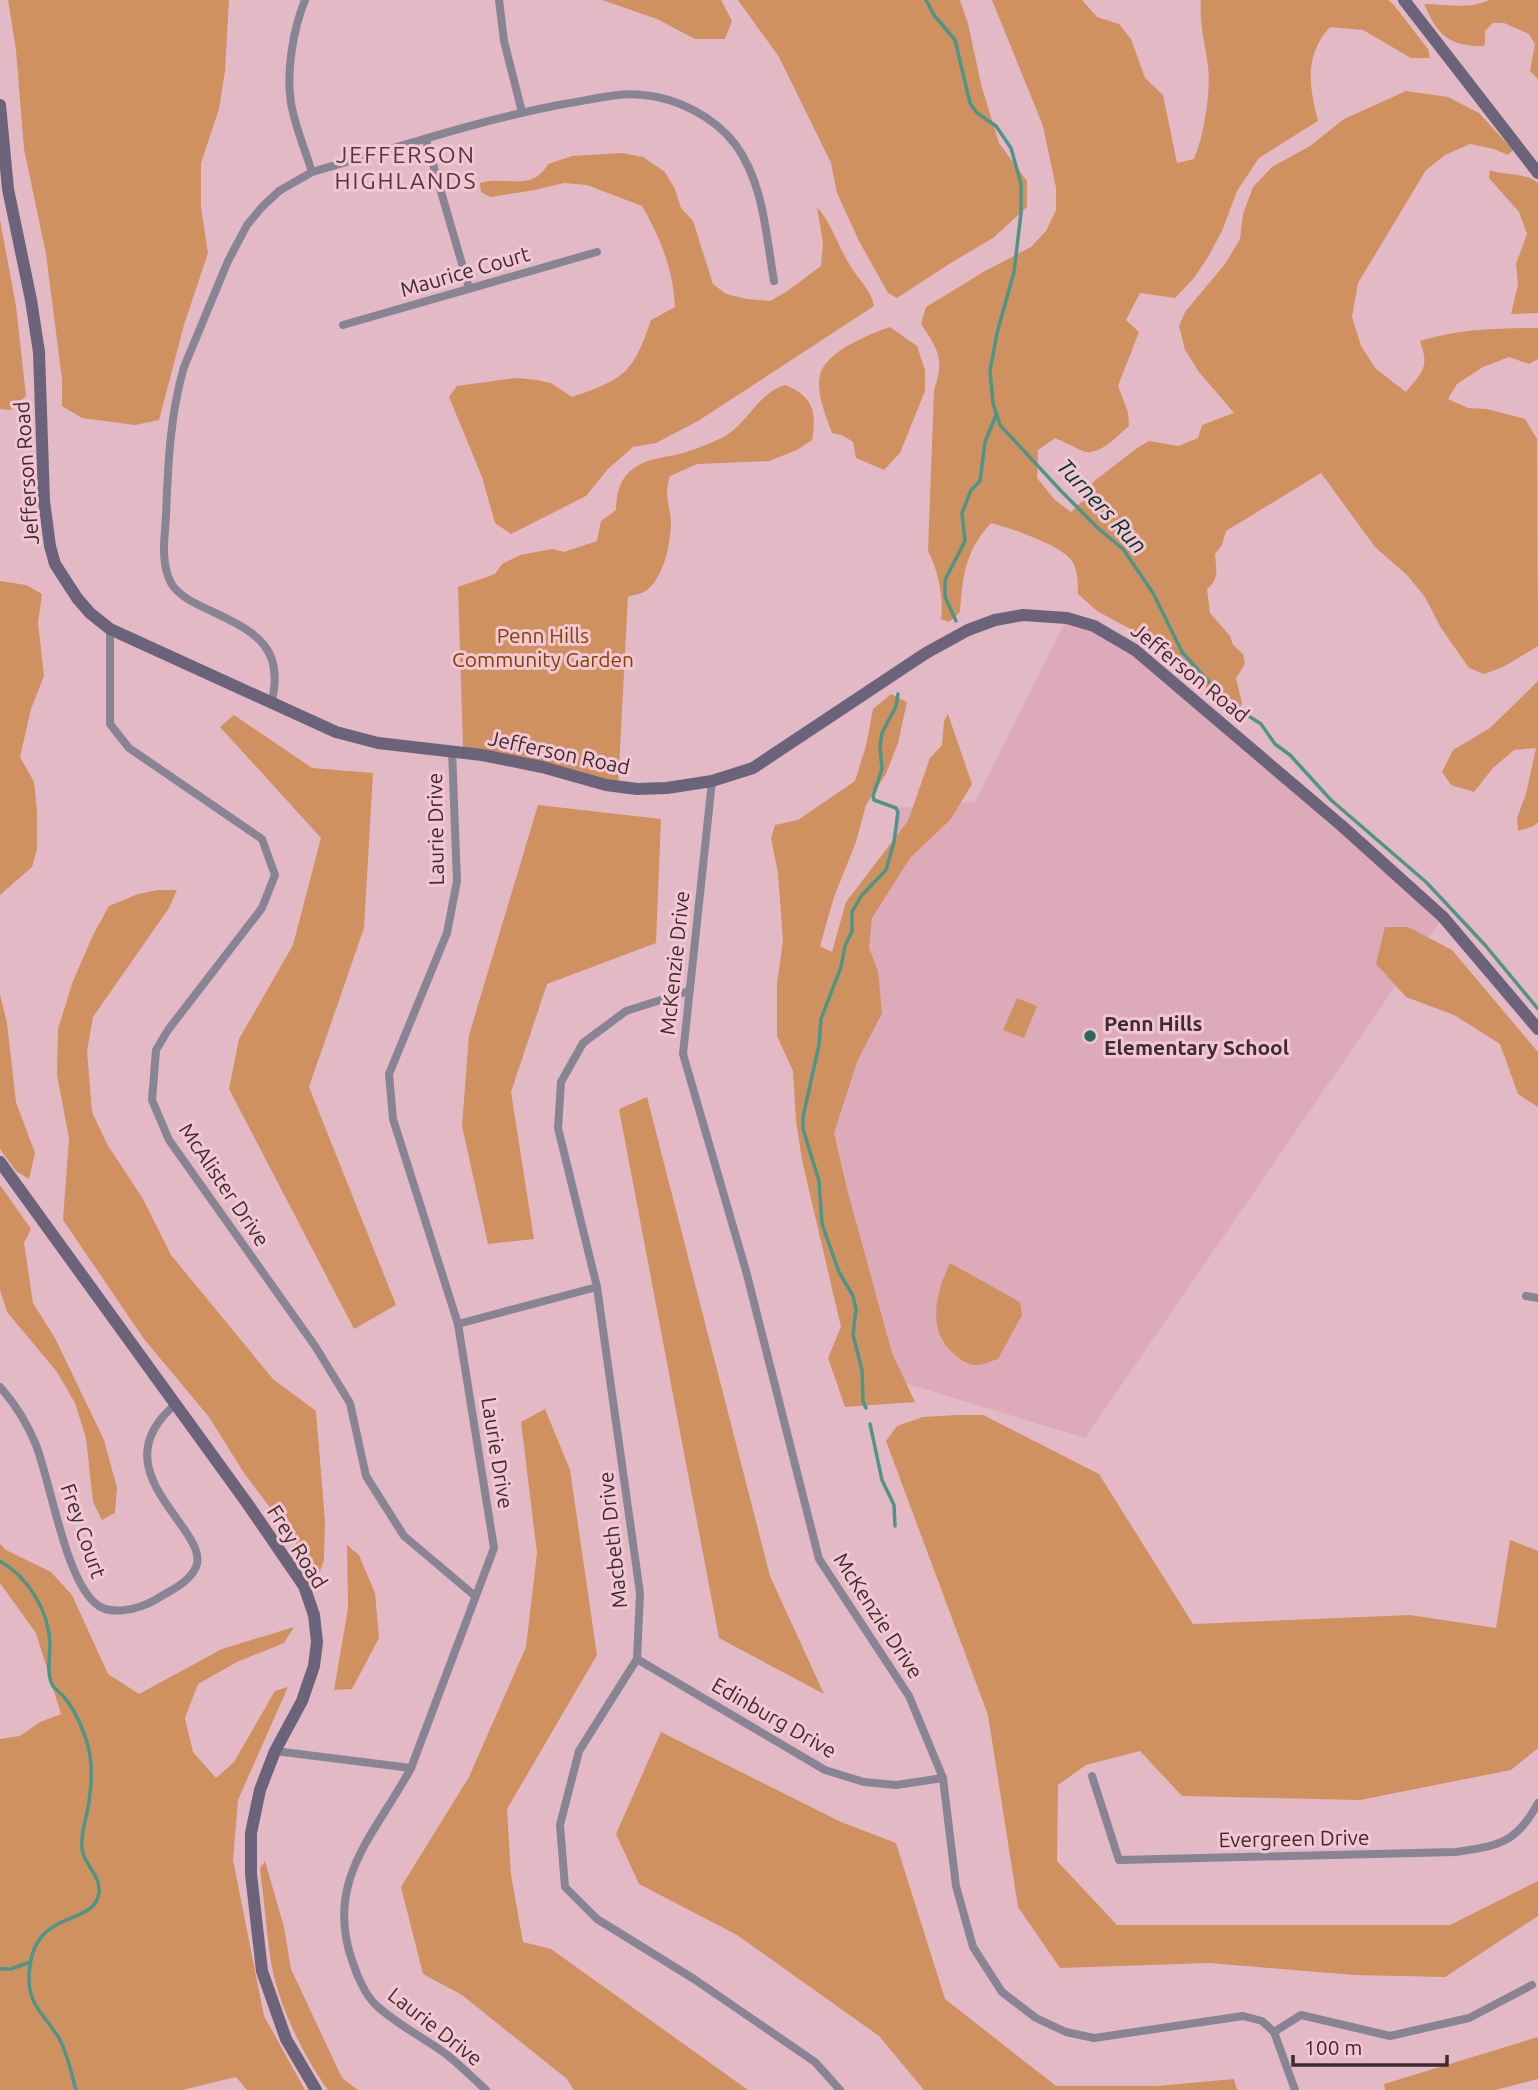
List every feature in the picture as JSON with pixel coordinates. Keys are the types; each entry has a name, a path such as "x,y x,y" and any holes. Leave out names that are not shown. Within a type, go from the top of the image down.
{"street":[{"path":"305,0 294,42 290,95 312,172"},
{"path":"499,0 504,41 522,112"},
{"path":"1404,0 1538,173"},
{"path":"271,704 276,674 271,657 261,641 246,628 186,597 170,580 164,559 169,448 172,420 184,367 241,235 254,215 270,199 287,185 312,172 522,112 629,94 653,96 674,102 702,116 735,144 754,180 774,281"},
{"name":"Jefferson Road","path":"0,105 8,189 32,300 39,352 44,501 50,546 60,572 77,598 110,629 271,704 356,738 452,750 532,765 623,788 667,788 712,782 740,773 766,760 907,666 975,627 1023,615 1053,616 1081,622 1109,633 1135,650 1342,826 1443,918 1538,1029"},
{"path":"426,139 469,288"},
{"name":"Maurice Court","path":"343,326 597,252"},
{"name":"McAlister Drive","path":"110,629 110,724 129,748 262,839 275,875 262,908 168,1030 156,1050 152,1100 169,1140 315,1346 350,1403 366,1476 404,1536 475,1596"},
{"name":"Laurie Drive","path":"452,750 457,881 447,933 389,1074 393,1119 458,1324 494,1548 411,1768 349,1877 342,1913 346,1945 356,1973 374,2004 448,2056 486,2090"},
{"name":"McKenzie Drive","path":"712,782 684,1054 746,1271 819,1559 909,1696 943,1778 956,1886 973,1947 1002,1992 1036,2018 1066,2032 1094,2038 1243,2016 1262,2021 1274,2032"},
{"name":"Macbeth Drive","path":"638,1659 640,1593 597,1287 558,1128 561,1082 583,1043 626,1011 689,991"},
{"name":"Frey Road","path":"0,1162 304,1586 314,1615 317,1642 314,1666 302,1701 275,1751 260,1790 251,1833 250,1874 262,1971 286,2039 316,2090"},
{"path":"458,1324 597,1287"},
{"path":"1526,1296 1538,1298"},
{"name":"Frey Court","path":"0,1387 15,1404 36,1447 78,1577 93,1602 108,1610 134,1608 150,1602 181,1584 197,1566 191,1540 155,1487 149,1460 148,1447 156,1423 176,1404"},
{"path":"638,1659 579,1751 560,1825 565,1887 597,1919 694,1979 815,2062 840,2090"},
{"name":"Edinburg Drive","path":"638,1659 825,1770 864,1782 896,1785 943,1778"},
{"path":"275,1751 411,1768"},
{"name":"Evergreen Drive","path":"1092,1776 1119,1860 1456,1853 1495,1847 1526,1825 1538,1803"},
{"path":"1295,2090 1274,2032 1301,2015 1390,2036 1469,2018 1532,1985"}],"shaded area":[{"name":"Penn Hills Elementary School","path":"1067,618 1121,640 1443,917 1085,1438 862,1370 815,1061 894,842 896,808 975,802"}],"green space":[{"path":"8,0 229,0 225,71 219,109 201,163 201,207 208,253 184,325 159,420 135,425 82,418 62,406 62,379 46,254 24,149 16,50"},
{"path":"602,0 721,0 732,21 725,39 695,39 657,19"},
{"path":"738,0 960,0 999,143 1027,181 1027,207 993,238 897,298 888,293 859,241 837,193 831,163 779,57"},
{"path":"992,0 1082,0 1097,17 1119,24 1131,39 1145,78 1163,95 1177,163 1194,159 1206,114 1209,77 1201,0 1388,0 1393,4 1428,49 1430,58 1411,58 1363,30 1330,27 1312,60 1312,95 1318,121 1259,158 1237,191 1222,231 1208,257 1194,278 1175,298 1140,293 1126,320 1139,332 1118,386 1128,412 1129,426 1109,443 1092,452 1086,452 1055,438 1038,450 1037,478 1055,500 1071,512 1089,495 1093,482 1137,448 1149,441 1178,446 1198,438 1202,425 1234,413 1199,372 1185,350 1179,326 1185,312 1225,264 1240,239 1243,214 1253,187 1272,167 1310,146 1344,119 1406,91 1448,97 1479,113 1513,150 1508,155 1470,144 1445,155 1426,170 1358,283 1352,317 1361,346 1376,369 1406,392 1423,369 1424,358 1420,341 1464,332 1538,328 1538,359 1529,364 1509,357 1483,367 1457,384 1448,399 1468,408 1487,409 1525,419 1537,439 1538,646 1503,667 1484,674 1469,668 1441,628 1425,597 1407,575 1375,547 1321,473 1226,531 1222,545 1215,554 1216,577 1207,589 1210,613 1230,636 1233,645 1243,654 1245,664 1236,678 1242,703 1236,716 1160,645 1097,611 1078,594 1075,568 1066,555 1047,543 1010,529 991,523 982,533 967,564 960,612 949,622 941,619 939,584 928,551 934,390 939,363 932,341 921,324 926,307 1031,247 1046,231 1056,210 1056,188 1043,126"},
{"path":"1489,0 1538,0 1538,79 1530,71 1535,44 1529,34 1504,23 1493,23 1485,31 1485,45 1454,42 1434,24 1424,4 1465,6"},
{"path":"622,153 643,157 665,172 675,189 681,208 693,221 713,284 726,294 770,301 821,266 823,243 817,207 851,267 868,290 874,306 698,421 656,443 633,447 608,469 586,496 511,534 495,523 482,477 449,397 457,386 516,378 551,383 572,397 604,385 625,372 632,363 651,320 675,307 674,293 665,255 642,206 587,185 564,183 490,197 481,192 480,183 526,181 542,173 548,164 572,156"},
{"path":"1490,170 1528,177 1538,183 1538,313 1511,314 1518,285 1516,264 1527,234 1519,212 1489,178"},
{"path":"0,220 16,306 26,396 10,410 0,409"},
{"path":"890,327 917,346 925,370 925,391 900,453 884,470 856,458 853,442 842,435 832,433 822,404 819,382 824,366 840,351"},
{"name":"Penn Hills Community Garden","path":"785,385 802,394 811,406 814,421 812,440 797,450 769,461 697,464 670,476 667,496 671,525 661,572 651,587 628,597 618,787 463,747 458,587 495,574 502,564 520,555 553,549 564,552 597,541 601,521 616,510 620,487 634,468 649,461 693,450 725,436 767,395"},
{"path":"0,581 26,585 42,594 38,623 44,676 31,709 20,757 34,782 37,849 32,867 0,895"},
{"path":"1538,681 1538,822 1518,831 1517,818 1526,794 1536,748 1514,750 1493,768 1474,792 1451,785 1442,772 1453,750 1490,728"},
{"path":"891,694 907,702 898,743 886,774 866,805 820,946 832,952 846,902 908,821 930,758 942,745 944,721 948,714 972,784 951,819 910,858 872,918 869,948 878,971 882,1013 857,1062 834,1133 892,1353 915,1402 845,1407 828,1358 841,1327 802,1160 793,1071 777,1036 777,983 783,941 778,873 771,838 775,825 798,820 855,781 866,746 873,709"},
{"path":"234,715 312,768 373,773 364,928 309,1087 396,1305 354,1329 229,1089 239,1039 293,945 321,838 220,727"},
{"path":"538,805 661,819 656,943 547,984 511,1092 534,1239 488,1244 462,1126 469,1035"},
{"path":"177,890 169,908 93,1017 87,1051 92,1112 107,1144 143,1199 171,1255 273,1379 316,1411 325,1522 324,1560 318,1577 244,1473 209,1417 144,1339 63,1220 69,1138 57,1075 58,1029 73,981 109,906 138,894"},
{"path":"1385,927 1408,927 1452,950 1538,1052 1538,1107 1518,1094 1500,1044 1454,1015 1406,997 1376,964"},
{"path":"0,994 7,1023 16,1102 35,1153 29,1179 16,1171 0,1149"},
{"path":"1017,998 1037,1006 1024,1038 1003,1030"},
{"path":"647,1097 770,1576 824,1694 719,1638 619,1109"},
{"path":"0,1185 31,1229 24,1243 33,1303 55,1338 104,1440 117,1488 115,1513 102,1520 93,1502 86,1438 75,1403 57,1372 7,1312 0,1290"},
{"path":"950,1263 1020,1302 1022,1315 998,1359 979,1365 969,1364 957,1357 944,1343 939,1332 936,1309 941,1285"},
{"path":"545,1409 570,1470 597,1655 507,1809 511,1875 523,1942 551,1949 748,2090 574,2090 567,2079 462,1995 423,1974 401,1887 469,1777 526,1647 537,1553 521,1422"},
{"path":"983,1415 1099,1474 1193,1624 1410,1615 1496,1628 1510,1540 1538,1551 1538,1748 1511,1770 1360,1800 1182,1796 1140,1751 1086,1765 1058,1785 1057,1861 1117,1925 1450,1925 1538,1881 1538,1916 1445,1977 1354,1975 1210,1963 1060,1968 1018,1907 988,1715 886,1441 897,1426 923,1417"},
{"path":"0,1544 6,1550 51,1572 72,1595 108,1674 139,1694 222,1649 294,1627 284,1643 237,1662 198,1684 185,1718 193,1752 216,1778 234,1762 275,1691 288,1687 238,1800 233,1860 264,2016 305,2090 247,2090 236,2077 182,2090 0,2090 0,1739 20,1736 40,1722 61,1714 36,1633 0,1583"},
{"path":"347,1545 359,1555 375,1593 379,1638 352,1689 334,1690 348,1608"},
{"path":"661,1732 841,1822 896,1843 945,1999 1056,2086 1157,2086 1234,2079 1237,2090 924,2090 879,2036 737,1935 639,1884 616,1834"},
{"path":"265,1861 284,1927 291,1969 342,2078 358,2090 328,2090 309,2060 284,2008 273,1973 269,1945 260,1869"},
{"path":"1538,2037 1538,2079 1495,2090 1385,2090 1384,2084"}],"waterway":[{"name":"Turners Run","path":"926,0 934,15 955,40 970,103 977,113 996,126 1011,148 1021,184 1021,213 1014,272 997,333 990,371 993,403 1000,425 1062,492 1123,549 1153,593 1182,652 1227,702 1261,724 1275,744 1290,755 1331,800 1426,882 1485,945 1538,1009"},
{"path":"956,621 945,597 945,580 965,541 962,513 971,490 980,481 985,442 996,415"},
{"path":"866,1408 863,1401 862,1370 853,1335 856,1309 822,1224 819,1181 803,1129 803,1117 819,1045 821,1019 852,931 852,912 861,896 886,870 894,842 898,812 896,808 874,800 873,796 882,769 882,733 896,706 898,694"},
{"path":"870,1424 882,1480 894,1505 895,1526"},
{"path":"0,1561 28,1586 41,1607 49,1632 51,1681 77,1717 90,1755 90,1791 82,1849 95,1875 99,1893 95,1904 50,1929 39,1940 32,1956 29,1980 32,1998 63,2046 76,2090"},
{"path":"0,1969 11,1969 30,1962"}],"place":[{"name":"Penn Hills Elementary School","path":"1090,1036"}],"district":[{"name":"JEFFERSON HIGHLANDS","path":"406,168"}]}
